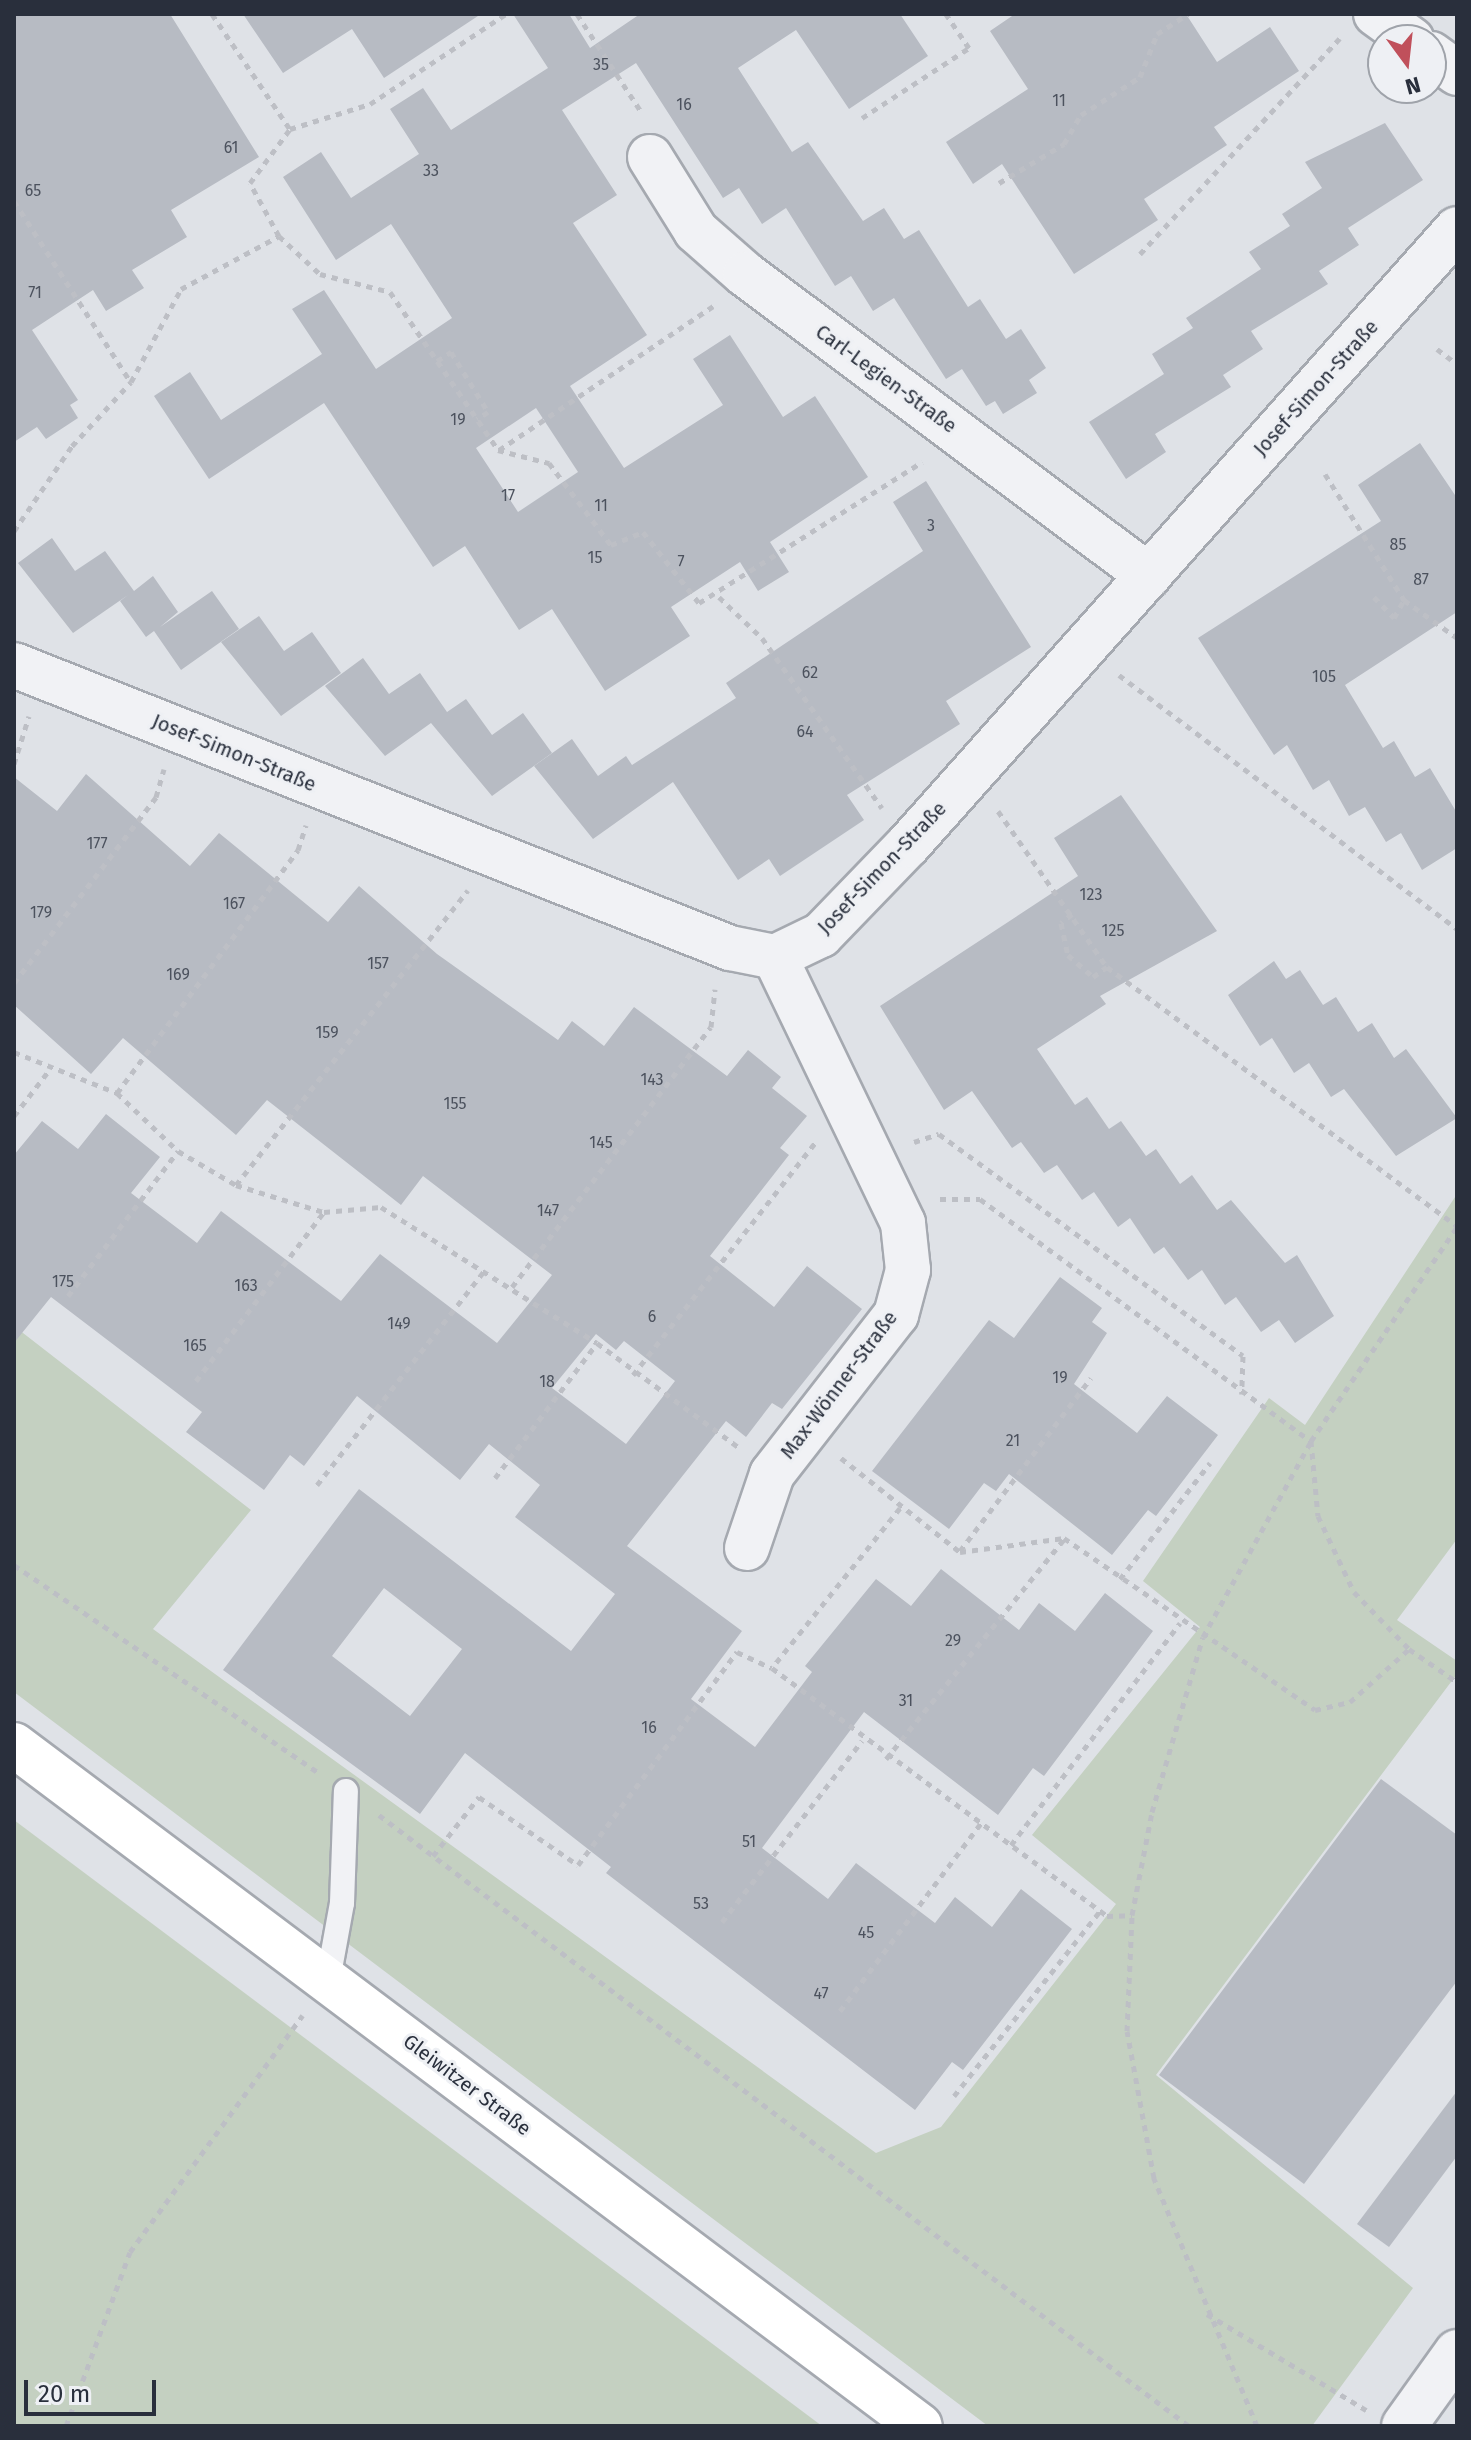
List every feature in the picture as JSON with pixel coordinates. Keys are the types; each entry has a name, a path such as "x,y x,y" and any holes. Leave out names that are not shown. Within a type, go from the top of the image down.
{"main road":[{"name":"Gleiwitzer Straße","path":"14,1745 920,2426"}],"street":[{"name":"Carl-Legien-Straße","path":"650,157 696,231 745,274 1149,576"},
{"name":"Josef-Simon-Straße","path":"14,665 730,948 775,957 821,935 908,845 1457,229"},
{"name":"Max-Wönner-Straße","path":"747,1548 772,1474 896,1315 908,1270 903,1223 775,957"},
{"path":"1392,2422 1457,2352"}],"lane":[{"path":"328,1980 342,1903 346,1791"}],"path":[{"path":"212,14 290,129"},
{"path":"506,14 370,104 290,129 250,183 279,236 320,274 390,292 498,450 549,463 611,545 643,532 699,603 719,597 963,435"},
{"path":"577,14 648,122 650,157"},
{"path":"862,118 969,48 948,16 956,14"},
{"path":"999,183 1064,144 1081,115 1140,77 1157,34 1188,14"},
{"path":"1140,254 1364,20"},
{"path":"14,201 131,382"},
{"path":"14,531 72,446 131,382 181,289 279,236"},
{"path":"498,450 721,301 745,274"},
{"path":"1437,349 1457,364"},
{"path":"437,361 451,352 488,412 477,419"},
{"path":"1325,474 1404,600 1457,638"},
{"path":"719,597 762,638 908,845"},
{"path":"1374,597 1394,618 1404,600"},
{"path":"1084,649 1457,929"},
{"path":"14,983 156,797 176,730"},
{"path":"964,781 1013,824 1107,967 1457,1227 1311,1441 1203,1637 1152,1812 1132,1915 1127,2031 1151,2164 1206,2314 1257,2426"},
{"path":"117,1093 298,850 318,786"},
{"path":"236,1185 496,854"},
{"path":"1072,914 1061,923 1068,955 1093,977 1107,967"},
{"path":"512,1287 711,1027 710,1003 730,948"},
{"path":"14,1052 50,1069 117,1093 178,1151 236,1185 324,1212 381,1207 486,1269 597,1343 633,1375 663,1388 772,1474"},
{"path":"14,1116 50,1069"},
{"path":"633,1375 847,1103"},
{"path":"872,1156 939,1134 1243,1356 1242,1394"},
{"path":"68,1296 178,1151"},
{"path":"891,1198 980,1199 1242,1394 1311,1441 1324,1529 1354,1592 1409,1649 1457,1682"},
{"path":"196,1381 324,1212"},
{"path":"317,1485 486,1269"},
{"path":"495,1478 597,1343"},
{"path":"960,1552 1091,1378"},
{"path":"806,1430 900,1508 960,1552 1064,1538 1180,1623 1315,1710 1350,1702 1409,1649"},
{"path":"1120,1579 1210,1463"},
{"path":"772,1668 900,1508"},
{"path":"886,1759 1064,1538"},
{"path":"14,1565 346,1791 1189,2426"},
{"path":"1011,1845 1180,1623"},
{"path":"433,1856 479,1797 578,1865 737,1652 772,1668 886,1759 981,1823 1100,1911 1132,1915"},
{"path":"722,1922 862,1741"},
{"path":"840,2011 981,1823"},
{"path":"954,2096 1100,1911"},
{"path":"66,2426 130,2252 328,1980"},
{"path":"1206,2314 1392,2422"}],"green space":[{"path":"1457,1194 1457,1539 1397,1620 1457,1661 1457,1674 1156,2075 1413,2288 1312,2426 988,2426 14,1692 14,1326 251,1510 153,1629 876,2153 941,2127 1116,1904 1032,1835 1200,1627 1143,1581 1269,1398 1305,1425"},
{"path":"14,1820 822,2426 14,2426"}],"building":[{"path":"14,14 170,14 259,157 171,210 187,237 132,270 144,288 106,311 93,290 32,330 78,400 70,405 78,418 46,439 37,427 14,442"},
{"path":"243,14 481,14 384,78 352,29 283,73"},
{"path":"513,14 569,14 590,48 640,14 900,14 928,56 849,109 796,30 738,68 792,152 808,142 863,221 884,208 904,239 919,230 968,307 980,299 1006,339 1021,329 1046,368 1029,380 1037,393 1003,414 995,401 986,406 962,369 946,379 894,298 873,311 851,276 835,286 786,208 762,224 739,188 723,198 636,63 562,110 617,195 573,223 647,335 570,386 624,468 723,405 693,359 730,335 783,417 815,396 868,477 770,542 789,572 758,591 740,562 671,607 690,636 605,691 552,609 519,630 465,546 433,567 324,403 209,479 154,396 190,372 221,420 322,354 292,309 324,290 376,369 452,318 391,224 336,260 283,177 321,152 351,198 419,154 390,109 423,88 451,130 548,68","holes":["536,408 578,472 518,512 476,448"]},
{"path":"1015,14 1186,14 1217,62 1270,27 1299,71 1214,127 1227,145 1144,199 1158,220 1074,274 1002,164 973,184 946,142 1028,89 990,31"},
{"path":"1385,123 1423,180 1348,228 1359,245 1319,271 1328,284 1251,331 1263,349 1223,375 1231,387 1155,434 1166,452 1126,479 1089,422 1164,374 1152,354 1193,328 1186,318 1261,269 1249,252 1290,226 1282,214 1322,188 1305,162"},
{"path":"1420,443 1457,498 1457,612 1345,685 1383,748 1394,741 1415,777 1430,768 1457,813 1457,848 1422,870 1401,833 1386,842 1365,807 1349,816 1329,780 1313,790 1287,745 1274,755 1198,638 1381,521 1358,485"},
{"path":"926,481 1031,647 946,701 960,724 847,795 864,820 780,876 769,859 738,880 673,782 593,839 534,766 572,739 598,776 626,756 632,765 736,698 726,683 923,551 893,502"},
{"path":"52,538 75,571 105,551 134,591 153,576 178,612 160,627 212,591 239,629 181,670 154,631 146,637 120,601 128,595 73,633 18,563"},
{"path":"259,616 284,651 312,632 341,673 281,716 221,642"},
{"path":"363,658 389,694 420,673 447,712 466,699 492,735 523,713 552,753 492,796 431,723 385,756 325,686"},
{"path":"86,774 190,866 219,833 328,922 359,886 437,954 558,1040 572,1021 604,1046 634,1007 727,1076 748,1050 781,1077 772,1088 807,1116 780,1148 789,1155 710,1256 774,1307 807,1266 862,1309 782,1409 772,1403 746,1437 726,1421 627,1546 742,1631 691,1699 755,1747 812,1672 805,1666 876,1579 911,1606 941,1569 1019,1630 1039,1603 1075,1631 1105,1593 1153,1631 1044,1776 1033,1768 998,1815 864,1712 762,1848 828,1899 856,1863 935,1923 955,1897 992,1927 1021,1889 1072,1929 963,2070 952,2062 915,2110 606,1873 611,1867 465,1753 420,1814 223,1670 359,1489 571,1651 615,1594 515,1517 540,1485 489,1444 460,1480 357,1396 304,1466 290,1455 264,1490 186,1432 202,1412 51,1297 14,1343 14,1155 42,1121 78,1149 106,1114 160,1157 131,1193 197,1243 221,1211 341,1301 380,1254 497,1343 552,1275 423,1176 401,1205 267,1100 236,1135 123,1038 91,1074 14,1005 14,777 57,811","holes":["596,1334 616,1350 624,1341 675,1381 626,1444 552,1388","384,1588 462,1649 410,1716 332,1656"]},
{"path":"1121,795 1217,931 1100,996 1106,1004 1037,1049 1075,1105 1087,1097 1109,1129 1121,1121 1146,1156 1156,1149 1180,1184 1192,1175 1217,1210 1231,1200 1285,1263 1297,1255 1334,1316 1295,1343 1279,1320 1261,1332 1236,1297 1225,1305 1202,1270 1188,1280 1164,1247 1154,1254 1130,1218 1118,1227 1094,1192 1082,1200 1057,1165 1044,1173 1021,1142 1012,1148 972,1091 944,1110 880,1006 1078,876 1054,838"},
{"path":"1274,961 1286,979 1300,970 1323,1005 1336,997 1358,1032 1372,1023 1394,1058 1406,1049 1457,1118 1396,1156 1344,1089 1331,1097 1309,1063 1294,1073 1272,1038 1260,1046 1228,995"},
{"path":"1060,1277 1102,1308 1092,1322 1107,1333 1074,1384 1137,1433 1167,1396 1218,1435 1156,1516 1148,1510 1112,1555 1009,1474 996,1491 984,1483 949,1529 872,1471 989,1320 1014,1338"},
{"path":"1381,1779 1457,1835 1457,1981 1304,2184 1159,2075"},
{"path":"1457,2091 1457,2156 1389,2247 1357,2224"}]}
